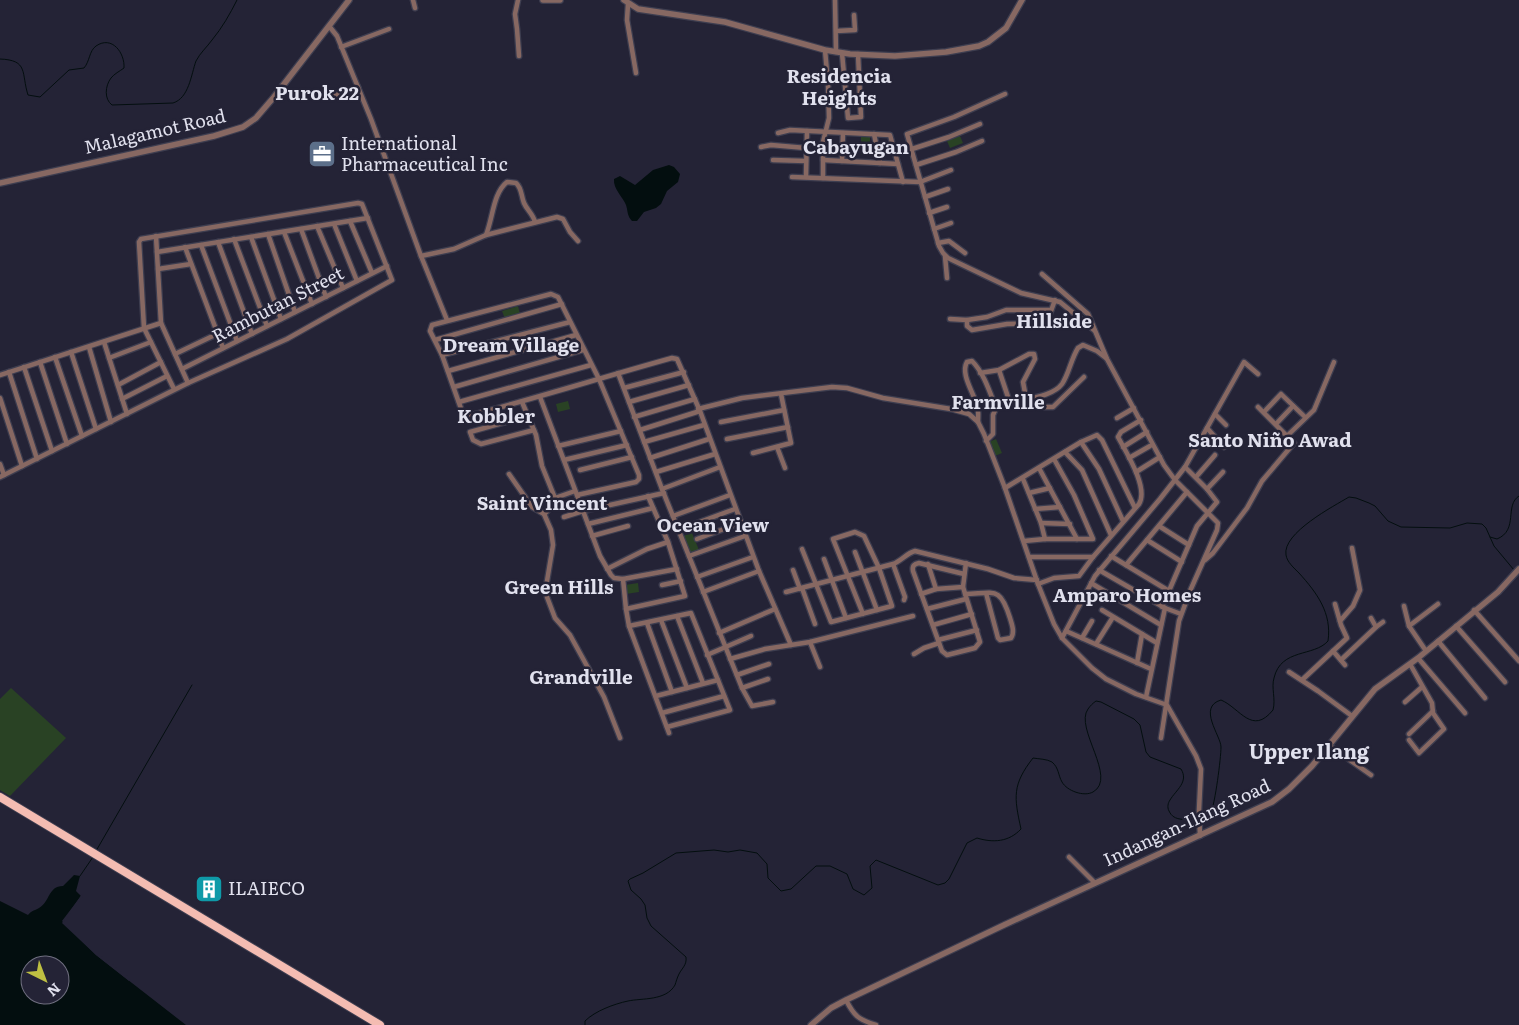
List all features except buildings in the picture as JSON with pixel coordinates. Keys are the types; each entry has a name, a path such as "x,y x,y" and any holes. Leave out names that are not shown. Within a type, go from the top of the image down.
{"highway":[{"path":"0,797 380,1025"}],"street":[{"name":"Malagamot Road","path":"0,183 214,136 243,126 256,118 274,97 349,0"},
{"path":"413,0 415,8"},
{"path":"518,0 515,14 518,29 519,56"},
{"path":"543,0 560,0"},
{"path":"835,0 836,32 848,118 862,117 858,54"},
{"path":"626,2 638,9 697,17 742,26 825,50 858,54 920,55 978,46 988,42 1001,34 1010,23 1022,0"},
{"path":"626,2 627,20 636,73"},
{"path":"836,32 855,30 854,15"},
{"path":"329,26 337,36 358,87 420,256 446,320"},
{"path":"341,47 389,29"},
{"path":"823,178 829,93 825,50"},
{"path":"333,96 358,87"},
{"path":"947,278 945,256 938,243 907,134 954,117 1004,94"},
{"path":"912,149 949,137 980,124"},
{"path":"778,133 790,130 890,135 903,182"},
{"path":"806,177 807,131"},
{"path":"842,133 842,161"},
{"path":"874,134 880,163"},
{"path":"916,165 982,141"},
{"path":"761,147 771,145 806,148"},
{"path":"773,160 806,161"},
{"path":"823,160 898,164"},
{"path":"792,177 920,182 951,170"},
{"path":"486,234 492,221 492,210 499,191 507,182 516,183 520,186 525,204 533,215 535,222"},
{"path":"925,197 948,189"},
{"path":"0,464 2,476 127,414 174,390 188,382 287,338 392,280 364,207 358,203 143,238 139,242 144,328 174,390"},
{"path":"929,213 948,207"},
{"path":"420,256 454,249 486,234 560,217 578,241"},
{"path":"157,252 368,218"},
{"path":"350,221 372,273"},
{"path":"934,228 951,223"},
{"path":"334,224 357,281"},
{"path":"317,226 343,288"},
{"path":"301,229 326,297"},
{"path":"284,232 312,304"},
{"path":"268,234 295,312"},
{"path":"156,236 161,323 188,382"},
{"path":"251,237 282,319"},
{"path":"234,239 267,326"},
{"path":"938,243 950,241 965,253"},
{"path":"218,242 252,334"},
{"path":"201,245 237,341"},
{"path":"185,247 223,348"},
{"path":"945,256 1014,290 1033,297 1055,300 1065,305 1095,330"},
{"path":"158,269 191,264"},
{"name":"Rambutan Street","path":"182,369 387,266"},
{"path":"1042,274 1086,312 1107,359 1160,457 1175,480 1218,525 1181,614 1161,738"},
{"path":"555,498 637,481 639,474 599,379 556,295 551,294 446,320 430,326 464,417 540,397 599,379 618,373 675,358 679,360 753,557 791,645"},
{"path":"967,320 967,326 972,330 1007,324 1043,323 1048,319 1055,300"},
{"path":"435,340 562,304"},
{"path":"950,320 987,317 1006,310 1051,310"},
{"path":"442,355 570,322"},
{"path":"0,375 161,323"},
{"path":"175,354 217,334"},
{"path":"448,371 576,335"},
{"path":"104,342 127,414"},
{"path":"109,358 151,342"},
{"path":"986,441 992,434 993,415 996,408 1010,402 1050,394 1057,390 1063,383 1074,353 1078,348 1083,345 1097,351 1107,359"},
{"path":"89,347 111,422"},
{"path":"454,387 584,350"},
{"path":"71,352 96,429"},
{"path":"980,373 999,370 1029,354 1034,354 1035,359 1022,382 1026,398"},
{"path":"55,357 82,436"},
{"path":"978,422 977,406 967,377 965,363 972,361 980,373 996,408"},
{"path":"40,362 66,444"},
{"path":"118,385 161,362"},
{"path":"1062,638 1099,570 1185,467 1244,362 1258,374"},
{"path":"1288,435 1314,410 1334,362"},
{"path":"459,402 591,365"},
{"path":"24,367 52,451"},
{"path":"999,370 1010,402"},
{"path":"9,372 36,459"},
{"path":"624,388 684,372"},
{"path":"618,373 678,530 742,688 752,706 773,702"},
{"path":"122,399 167,376"},
{"path":"1018,401 1044,408 1053,407 1084,377"},
{"path":"629,402 689,385"},
{"path":"640,430 742,398 825,387 840,387 883,398 964,412 974,417 978,422 1005,488 1037,582 1054,624 1062,638 1099,674 1131,692 1167,705 1196,756 1201,769 1200,836"},
{"path":"753,453 791,443 781,394"},
{"path":"1264,412 1281,394 1305,417"},
{"path":"540,397 592,536 607,569 614,578 677,569"},
{"path":"0,398 22,466"},
{"path":"634,417 695,399"},
{"path":"522,402 534,430 542,466 556,503 544,514"},
{"path":"1276,424 1293,406"},
{"path":"1204,560 1213,553 1247,508 1262,480 1294,444 1288,435 1258,407"},
{"path":"1117,418 1134,408"},
{"path":"721,422 784,410"},
{"path":"1215,414 1226,425"},
{"path":"528,416 470,432 473,440 481,444 534,430"},
{"path":"786,592 893,564 916,551 966,563 1014,578 1037,582 1054,578 1079,576 1093,556 1142,498 1136,472 1118,437 1119,433 1140,420"},
{"path":"644,442 704,425"},
{"path":"727,439 788,426"},
{"path":"1206,428 1224,447"},
{"path":"558,446 621,430"},
{"path":"1123,447 1147,432"},
{"path":"1005,488 1023,479 1081,442 1097,435 1101,437 1135,508"},
{"path":"650,458 709,439"},
{"path":"1081,442 1099,469 1123,521"},
{"path":"564,460 627,445"},
{"path":"1129,458 1150,446"},
{"path":"777,447 785,468"},
{"path":"1065,452 1082,470 1111,535"},
{"path":"656,472 715,454"},
{"path":"1196,477 1215,455"},
{"path":"580,470 632,457"},
{"path":"1136,472 1160,457"},
{"path":"1024,541 1045,538 1093,539 1074,495 1054,459"},
{"path":"564,517 648,496 720,467"},
{"path":"1146,697 1163,608 1169,591 1197,526 1217,502 1185,467"},
{"path":"1039,468 1077,539"},
{"path":"1207,489 1223,472"},
{"path":"509,474 532,507 544,514 554,540 546,588 547,597 555,618 570,635 604,697 620,738"},
{"path":"1023,479 1045,538"},
{"path":"1029,493 1050,488"},
{"path":"1126,565 1187,492"},
{"path":"673,516 730,495"},
{"path":"626,610 685,596 668,542 648,496"},
{"path":"1035,509 1060,507"},
{"path":"588,524 653,508"},
{"path":"678,530 735,509"},
{"path":"697,539 740,522"},
{"path":"1041,523 1070,524"},
{"path":"592,536 628,526"},
{"path":"1159,526 1189,545"},
{"path":"802,549 831,622 863,614 892,606 879,568 862,534 855,532 833,539 863,614"},
{"path":"689,556 745,536"},
{"path":"1147,540 1182,562"},
{"path":"607,569 648,549 668,542"},
{"path":"1340,621 1353,606 1360,590 1352,548"},
{"path":"855,552 877,610"},
{"path":"1029,557 1093,556"},
{"path":"1111,556 1169,591"},
{"path":"697,577 753,557"},
{"path":"824,559 846,618"},
{"path":"964,574 928,564 917,563 912,571 944,653 947,655 975,648 980,642 963,587 966,563"},
{"path":"893,564 905,597 904,600"},
{"path":"928,564 936,589"},
{"name":"Indangan-Ilang Road","path":"811,1025 831,1008 846,1000 1272,802 1299,780 1330,746 1352,716 1376,689 1426,652 1501,589 1519,569"},
{"path":"703,592 759,570"},
{"path":"793,570 815,624"},
{"path":"1099,570 1163,608 1181,614"},
{"path":"623,578 629,626 669,732"},
{"path":"662,585 681,581"},
{"path":"1091,583 1161,625"},
{"path":"921,594 936,589 963,587"},
{"path":"927,609 966,596 986,593 997,594 1004,600 1014,632 1010,638 1000,640 996,636 986,593"},
{"path":"1302,680 1347,638 1335,604"},
{"path":"1409,626 1438,604"},
{"path":"1404,606 1409,626 1426,652"},
{"path":"719,633 775,609"},
{"path":"1102,610 1157,643"},
{"path":"1474,610 1519,661"},
{"path":"629,626 691,613 730,710 667,727"},
{"path":"932,624 972,614"},
{"path":"677,616 703,684"},
{"path":"730,660 765,650 810,642 913,616"},
{"path":"1096,644 1113,617"},
{"path":"1371,618 1376,627"},
{"path":"661,620 687,688"},
{"path":"1082,638 1092,621"},
{"path":"647,622 672,692"},
{"path":"1341,660 1383,622"},
{"path":"1456,626 1505,682"},
{"path":"914,654 939,641 977,630"},
{"path":"1066,631 1151,670"},
{"path":"1137,663 1142,634"},
{"path":"708,655 751,636"},
{"path":"1438,641 1485,698"},
{"path":"810,642 820,667"},
{"path":"1333,651 1345,665"},
{"path":"1418,658 1465,713"},
{"path":"737,675 769,664"},
{"path":"1409,740 1419,753 1444,729 1410,664"},
{"path":"1289,672 1352,716"},
{"path":"742,688 768,679"},
{"path":"656,696 718,680"},
{"path":"1405,702 1422,687"},
{"path":"662,713 724,696"},
{"path":"1409,734 1433,711"},
{"path":"1330,746 1371,775"},
{"path":"1069,857 1095,883"},
{"path":"846,1000 852,1012 859,1019 876,1025"}],"green space":[{"path":"960,136 963,143 950,148 947,141"},
{"path":"861,137 870,137 870,154 861,155"},
{"path":"518,306 520,314 505,319 502,311"},
{"path":"568,401 570,409 558,412 556,404"},
{"path":"996,439 1002,453 995,456 989,442"},
{"path":"692,533 699,550 690,554 683,536"},
{"path":"638,583 639,592 626,594 625,585"},
{"path":"11,688 66,738 10,796 0,790 0,699"}],"shaded area":[{"path":"669,165 674,167 680,174 678,182 667,191 661,204 644,212 637,221 632,221 628,215 625,202 615,186 614,179 620,176 635,185 653,170"},
{"path":"74,875 80,876 76,891 81,896 62,921 96,955 186,1025 0,1025 0,901 28,915 43,905 52,891 63,886"}],"pier":[{"path":"82,894 83,897 64,922 98,953 131,979 129,981 96,955 62,923"}],"waterway":[{"path":"0,59 16,62 20,65 24,74 28,95 40,97 69,70 84,68 96,46 102,43 112,44 120,52 124,62 124,68 109,81 106,92 112,105 173,103 183,96 199,55 216,35 237,0"},
{"path":"1490,537 1497,539 1508,530 1512,505 1519,496"},
{"path":"1202,818 1208,816 1213,807 1220,761 1220,742 1210,715 1214,704 1221,700 1246,718 1259,721 1273,710 1273,682 1278,668 1283,662 1290,657 1322,646 1328,641 1328,621 1322,604 1312,588 1289,562 1286,555 1287,547 1292,538 1310,521 1349,497 1375,506 1388,521 1401,527 1450,528 1467,523 1482,524 1486,528 1494,546 1514,570"},
{"path":"96,851 192,685"},
{"path":"585,1025 585,1021 589,1017 611,1006 666,994 675,985 686,962 686,957 651,926 647,918 645,905 631,890 628,881 630,879 676,853 740,850 757,853 767,864 768,878 781,891 791,889 816,866 830,866 847,874 853,889 864,895 872,888 870,866 876,860 938,885 945,883 949,879 967,843 977,838 989,841 1006,839 1021,829 1016,792 1021,776 1033,758 1052,762 1064,785 1076,792 1085,794 1093,792 1099,785 1101,776 1099,765 1086,728 1085,717 1088,709 1096,701 1134,719 1140,725 1146,752 1150,757 1181,769 1184,778 1183,782 1169,801 1168,810 1171,815 1177,818 1197,819"},
{"path":"80,876 93,857"}],"place":[{"name":"International Pharmaceutical Inc","path":"322,154"},
{"name":"ILAIECO","path":"209,889"}],"district":[{"name":"Residencia Heights","path":"839,87"},
{"name":"Purok 22","path":"317,93"},
{"name":"Cabayugan","path":"856,147"},
{"name":"Hillside","path":"1054,321"},
{"name":"Dream Village","path":"511,345"},
{"name":"Farmville","path":"998,402"},
{"name":"Kobbler","path":"496,416"},
{"name":"Santo Niño Awad","path":"1270,440"},
{"name":"Saint Vincent","path":"542,503"},
{"name":"Ocean View","path":"713,525"},
{"name":"Green Hills","path":"559,587"},
{"name":"Amparo Homes","path":"1127,595"},
{"name":"Grandville","path":"581,677"},
{"name":"Upper Ilang","path":"1309,752"}]}
